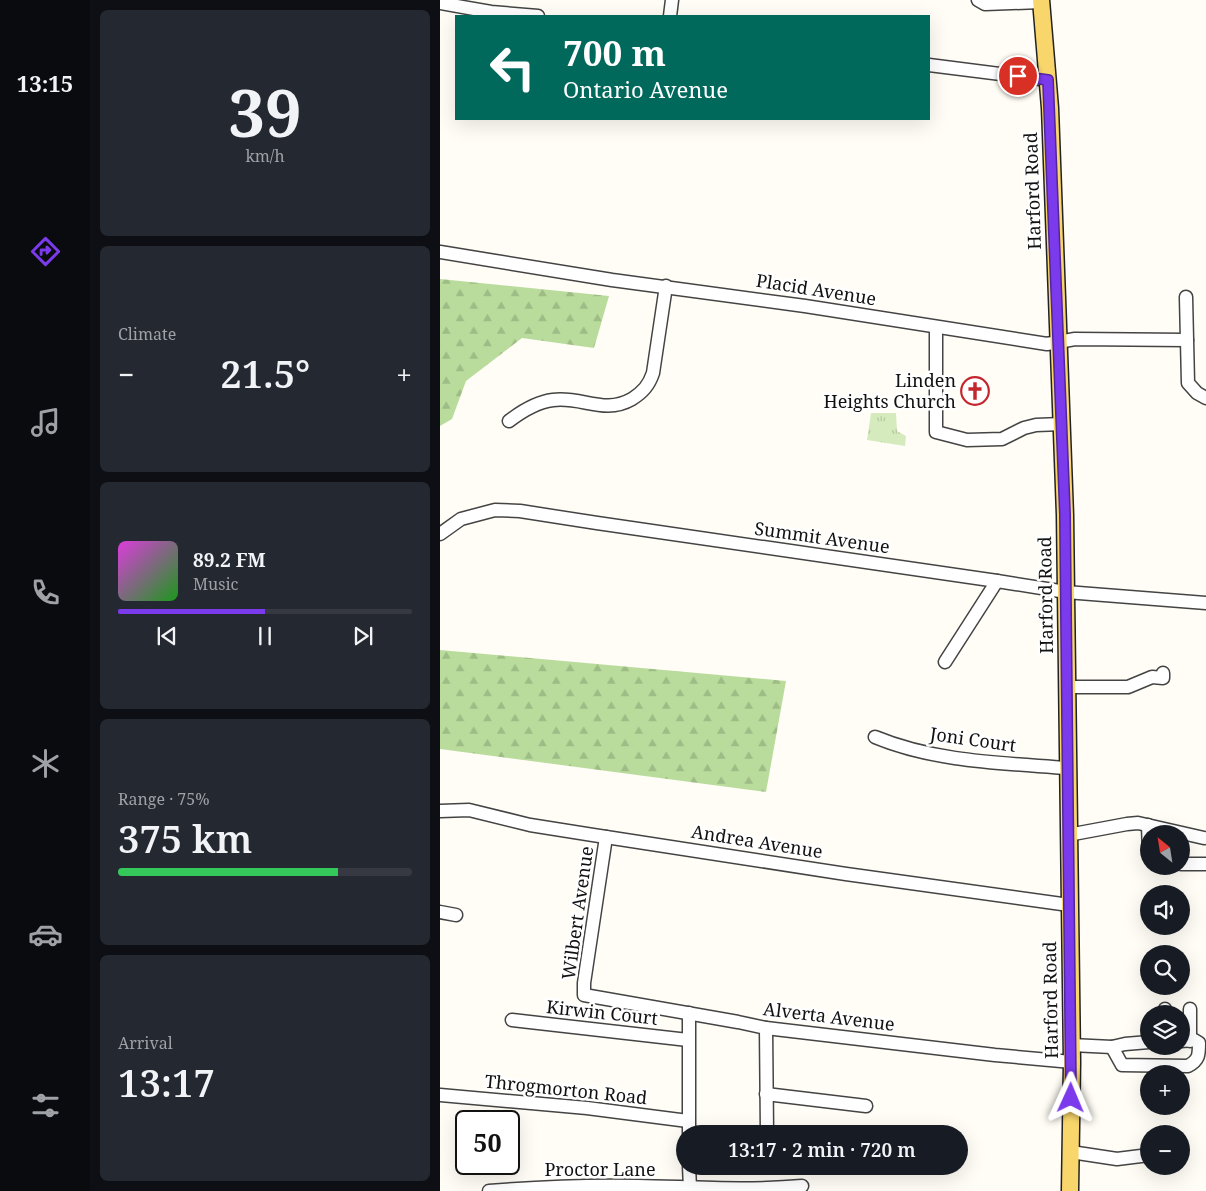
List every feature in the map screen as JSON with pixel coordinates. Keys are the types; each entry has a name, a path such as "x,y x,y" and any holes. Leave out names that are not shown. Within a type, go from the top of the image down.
{"main road":[{"name":"Harford Road","path":"1041,1 1048,80 1062,424 1066,592 1071,1053 1070,1191"}],"street":[{"path":"670,15 672,0"},
{"path":"978,0 985,4 1041,1"},
{"path":"440,4 526,15"},
{"path":"930,65 1048,80"},
{"name":"Placid Avenue","path":"440,252 612,280 805,306 1047,344 1075,338 1187,340"},
{"path":"509,421 521,412 551,400 562,399 613,406 622,404 640,394 650,381 653,373 666,286"},
{"path":"1186,297 1188,382 1197,393 1206,398"},
{"path":"936,327 936,432 967,440 1002,439 1024,428 1036,425 1062,424"},
{"name":"Summit Avenue","path":"440,534 461,519 495,510 520,511 597,524 1066,592 1206,602"},
{"path":"945,662 997,581"},
{"path":"1066,687 1128,687 1152,677 1163,678 1163,674"},
{"name":"Joni Court","path":"876,737 898,746 976,761 1067,768"},
{"name":"Andrea Avenue","path":"440,811 469,810 530,825 846,874 1069,905"},
{"path":"1068,835 1127,824 1148,825"},
{"path":"1190,835 1204,838"},
{"name":"Wilbert Avenue","path":"584,995 606,837"},
{"path":"1190,864 1206,864"},
{"path":"440,912 456,914"},
{"name":"Alverta Avenue","path":"584,995 766,1028 995,1055 1071,1053 1140,1043"},
{"path":"688,1013 689,1125"},
{"name":"Kirwin Court","path":"512,1020 688,1040"},
{"path":"766,1028 768,1125"},
{"path":"1112,1047 1122,1065 1188,1066 1196,1062 1199,1055 1199,1043 1194,1040 1190,1040"},
{"path":"766,1094 866,1106"},
{"name":"Throgmorton Road","path":"440,1095 588,1108 678,1125"},
{"path":"1071,1152 1117,1159 1140,1156"},
{"path":"689,1175 690,1188"},
{"name":"Proctor Lane","path":"489,1191 559,1186 782,1190 802,1186"}],"green space":[{"path":"440,279 609,296 594,348 522,338 466,381 452,419 440,426"},
{"path":"871,413 896,413 897,431 906,436 905,446 867,440"},
{"path":"440,650 786,681 766,792 440,749"}],"place":[{"name":"Linden Heights Church","path":"975,391"}],"route":[{"path":"1018,76 1048,80 1065,515 1071,1098"}]}
